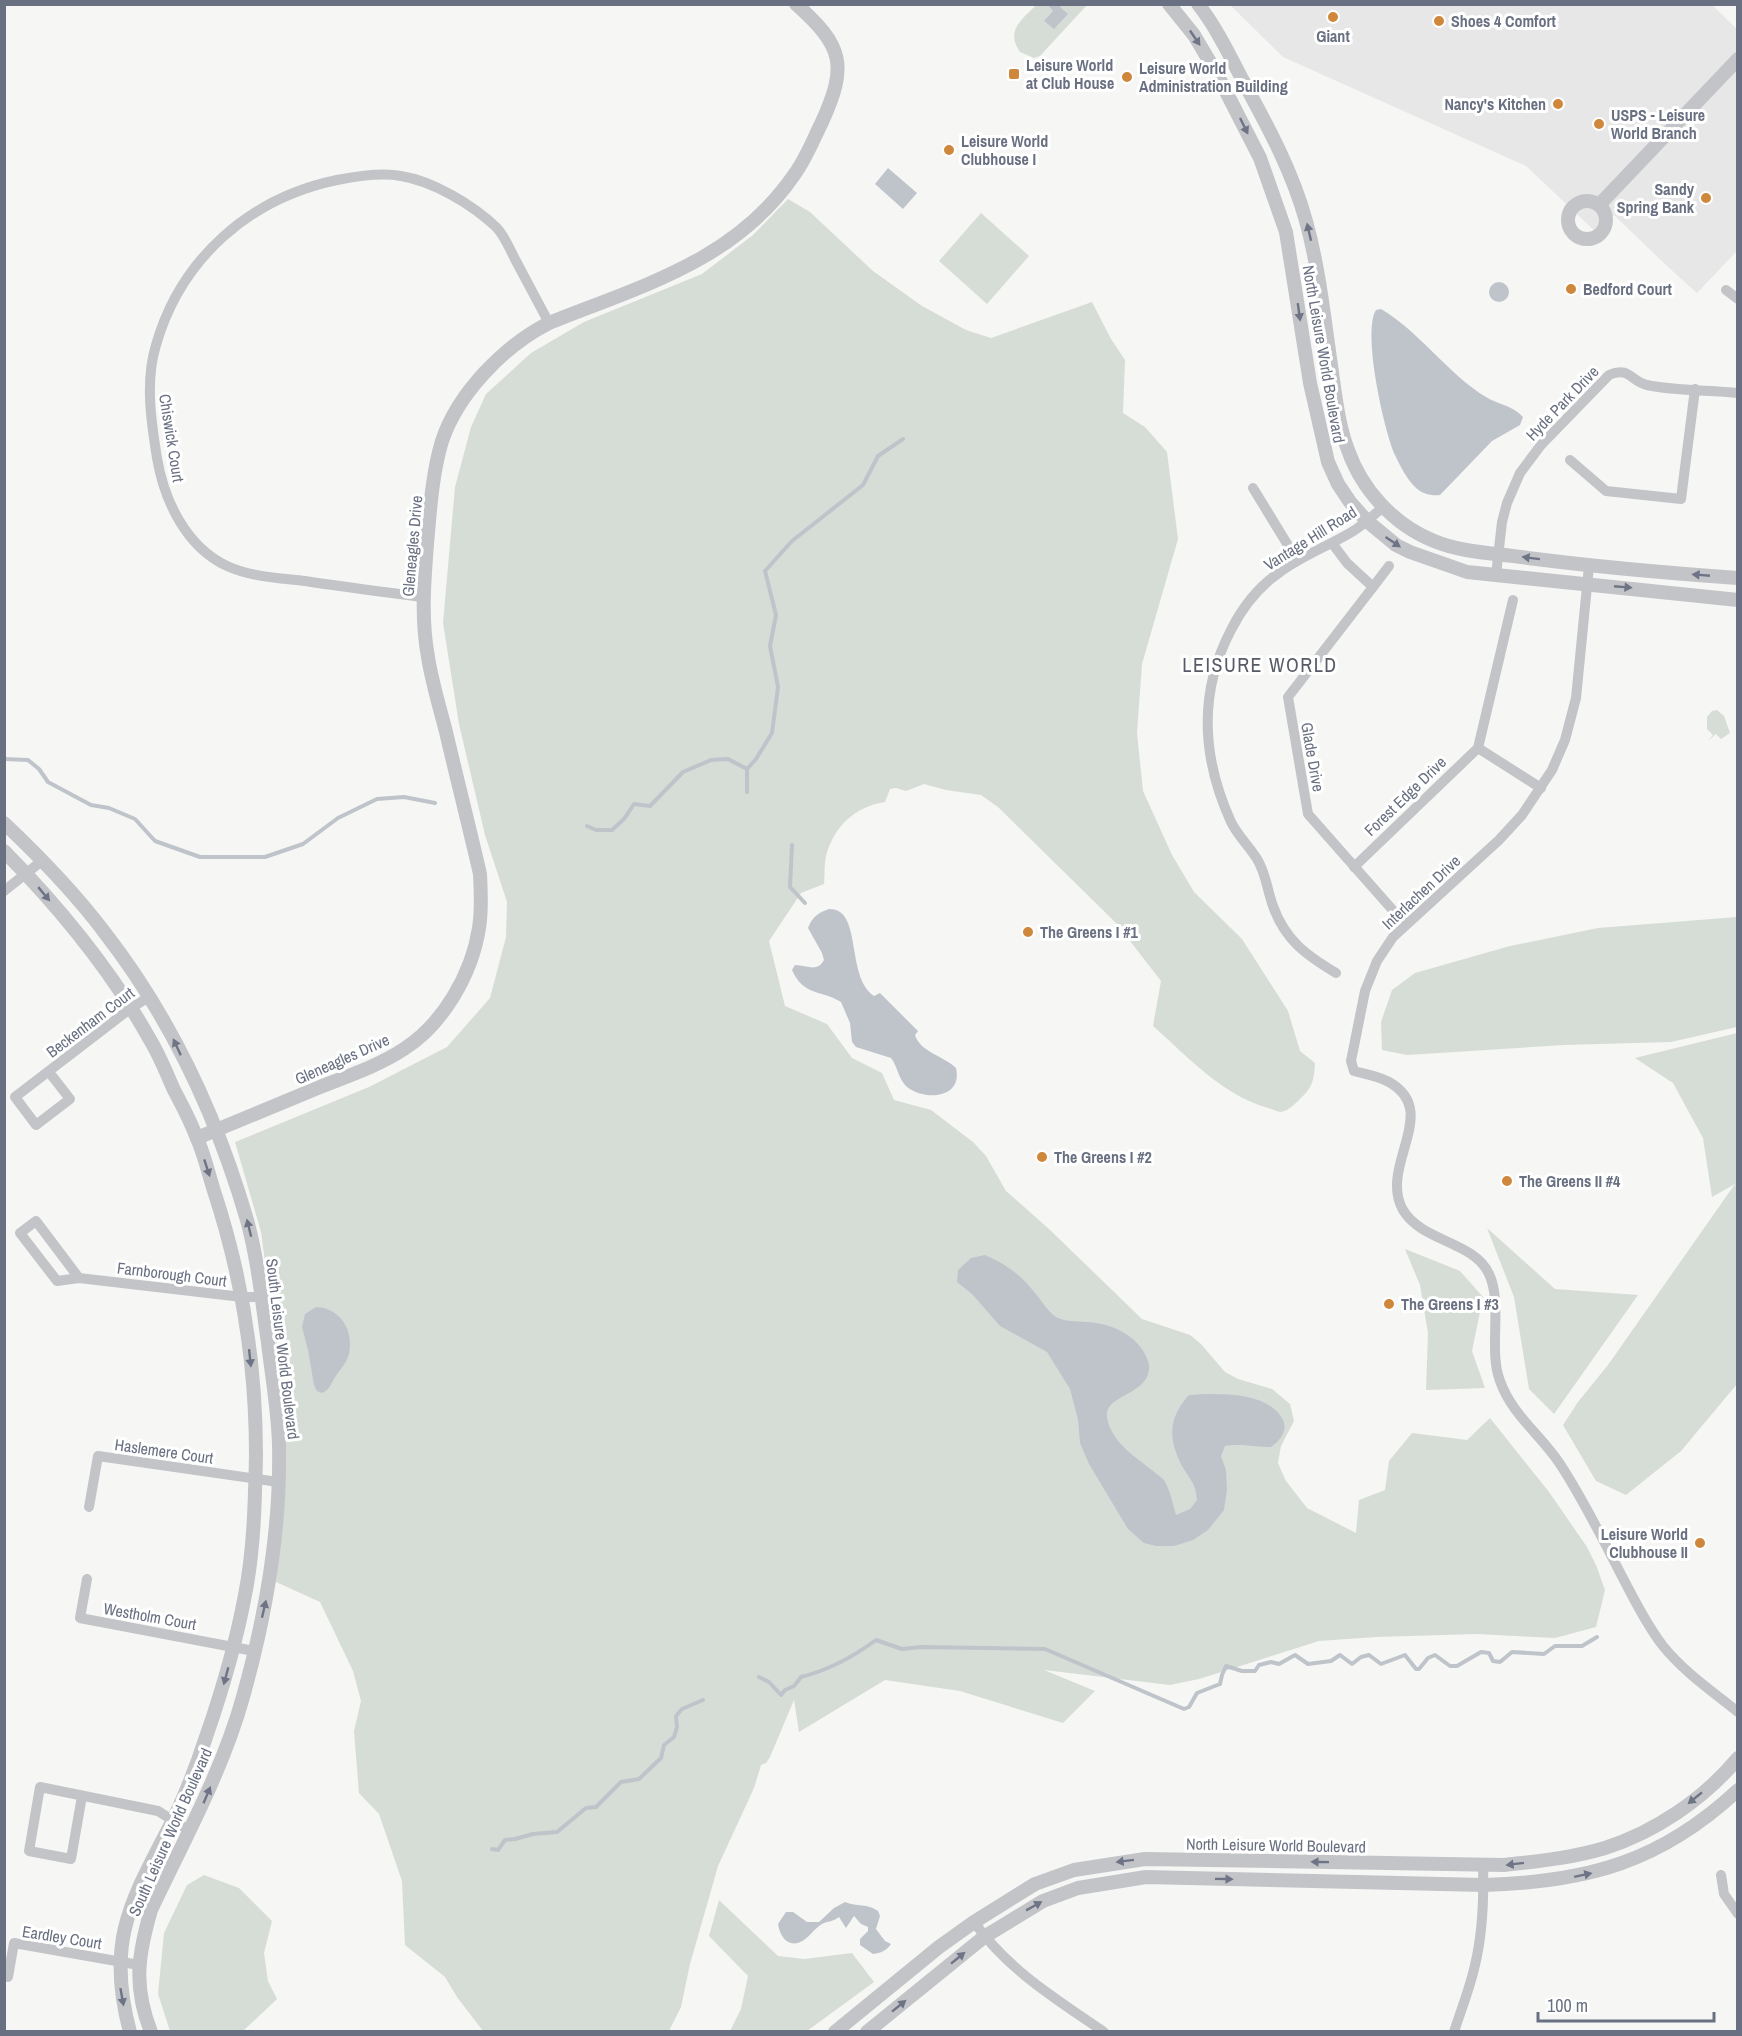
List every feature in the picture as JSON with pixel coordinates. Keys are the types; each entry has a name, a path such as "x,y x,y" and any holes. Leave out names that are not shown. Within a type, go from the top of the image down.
{"street":[{"name":"Gleneagles Drive","path":"197,1138 365,1069 404,1049 433,1024 458,990 473,956 479,929 482,903 480,874 428,658 423,614 429,527 438,460 451,420 468,392 500,358 531,332 686,268 725,245 764,211 794,176 830,105 838,79 839,63 834,45 828,36 796,4"},
{"name":"North Leisure World Boulevard","path":"1169,4 1194,35 1217,74 1260,158 1286,232 1310,383 1328,462 1338,484 1367,521 1396,545 1424,558 1467,572 1737,600"},
{"name":"North Leisure World Boulevard","path":"1198,4 1218,35 1279,146 1297,190 1318,273 1339,417 1347,450 1357,471 1383,507 1396,519 1432,540 1474,552 1589,566 1737,578"},
{"path":"1599,205 1737,59"},
{"name":"Chiswick Court","path":"423,597 255,575 226,566 203,550 190,536 169,505 159,469 151,420 150,384 155,346 172,303 192,270 214,244 251,213 290,194 318,184 357,176 399,175 417,180 455,197 498,229 549,323"},
{"path":"1726,290 1737,299"},
{"name":"Hyde Park Drive","path":"1496,575 1502,522 1507,503 1520,473 1540,445 1603,379 1621,372 1647,385 1737,393"},
{"path":"1570,460 1606,492 1681,499 1695,389"},
{"path":"1253,488 1297,560"},
{"name":"Vantage Hill Road","path":"1336,973 1302,951 1285,930 1273,908 1264,873 1230,820 1215,776 1209,749 1208,697 1212,676 1223,645 1249,599 1297,560 1332,543 1367,521 1383,507"},
{"path":"1332,543 1347,562 1373,587"},
{"name":"Glade Drive","path":"1389,566 1288,697 1308,814 1405,924"},
{"name":"Interlachen Drive","path":"1589,566 1576,698 1565,740 1541,788 1522,815 1499,840 1405,924 1386,947 1370,978 1359,1011 1351,1061 1354,1071 1390,1082 1403,1093 1409,1103 1412,1112 1411,1124 1400,1160 1396,1185 1404,1211 1416,1225 1471,1254 1489,1272 1494,1288 1496,1367 1506,1396 1513,1408 1548,1446 1571,1480 1640,1609 1663,1645 1686,1670 1737,1712"},
{"path":"1513,600 1478,747 1541,788"},
{"name":"Forest Edge Drive","path":"1354,867 1478,747"},
{"name":"South Leisure World Boulevard","path":"4,823 43,860 104,932 149,997 173,1038 216,1131 247,1220 262,1297 276,1399 279,1444 275,1539 267,1596 254,1651 242,1699 207,1794 151,1910 140,1949 139,1965"},
{"name":"South Leisure World Boulevard","path":"4,851 27,874 88,948 151,1040 197,1138 224,1221 248,1328 255,1402 256,1479 246,1592 221,1693 206,1739 189,1784 130,1906 123,1934 120,1962"},
{"path":"4,891 43,860"},
{"name":"Beckenham Court","path":"49,1071 70,1099 36,1125 15,1097 131,1008 149,997"},
{"name":"Farnborough Court","path":"79,1278 36,1221 20,1233 57,1281 79,1278 242,1297 262,1297"},
{"name":"Haslemere Court","path":"89,1508 98,1456 278,1482"},
{"name":"Westholm Court","path":"87,1579 80,1618 254,1651"},
{"name":"North Leisure World Boulevard","path":"835,2031 939,1947 1005,1901 1045,1881 1074,1870 1145,1859 1504,1865 1555,1859 1587,1853 1642,1833 1678,1811 1717,1779 1737,1758"},
{"path":"82,1796 71,1859 29,1851 40,1787 158,1811 190,1831"},
{"path":"867,2031 984,1937 1042,1901 1078,1888 1146,1877 1484,1885 1534,1883 1561,1879 1623,1863 1649,1853 1691,1829 1737,1790"},
{"path":"1454,2031 1475,1967 1482,1929 1484,1864"},
{"path":"1721,1875 1724,1894 1737,1914"},
{"path":"974,1922 998,1953 1028,1980 1104,2031"},
{"name":"Eardley Court","path":"8,1977 14,1943 139,1965"},
{"path":"120,1962 122,2002 130,2031"},
{"path":"139,1965 142,2001 151,2031"}],"shaded area":[{"path":"1036,5 1087,5 1040,56 1034,58 1020,52 1014,37 1017,26"},
{"path":"1048,5 1062,5 1060,7 1068,14 1054,29 1044,21 1053,11"},
{"path":"1230,5 1712,5 1737,29 1737,251 1697,293 1614,215 1598,234 1526,166 1283,57"},
{"path":"888,168 917,193 903,209 875,184"},
{"path":"788,199 810,212 873,271 922,306 966,330 991,338 1092,302 1125,360 1123,413 1145,427 1167,452 1178,539 1142,664 1137,733 1143,791 1172,855 1194,892 1242,939 1288,1011 1300,1051 1315,1063 1314,1074 1312,1083 1304,1095 1291,1107 1281,1112 1251,1102 1220,1084 1153,1026 1161,981 1116,923 998,807 981,795 924,784 906,791 890,789 885,802 874,804 856,813 835,835 826,856 824,884 801,893 769,941 785,1006 827,1024 852,1058 882,1073 894,1100 931,1110 973,1142 986,1156 1006,1191 1142,1319 1190,1335 1201,1344 1225,1372 1238,1379 1272,1389 1290,1404 1294,1421 1281,1446 1278,1463 1286,1481 1307,1508 1356,1533 1359,1500 1385,1490 1389,1461 1412,1433 1467,1440 1490,1418 1549,1492 1587,1547 1605,1590 1596,1627 1555,1638 1476,1634 1319,1641 1199,1679 1170,1685 1044,1670 1095,1691 1063,1723 960,1691 885,1680 799,1732 794,1700 770,1757 766,1763 761,1765 754,1788 718,1866 690,1964 681,2007 669,2031 483,2031 445,1977 405,1945 402,1881 379,1814 359,1793 354,1731 361,1701 353,1671 320,1602 276,1582 286,1464 274,1327 261,1232 235,1142 369,1087 447,1047 490,998 506,937 507,902 485,835 459,724 443,623 455,487 471,427 486,394 531,353 584,322 702,274 753,235"},
{"path":"981,213 1029,256 987,304 939,261"},
{"path":"1499,282 1506,285 1509,292 1506,299 1499,302 1492,299 1489,292 1492,285"},
{"path":"1381,309 1409,329 1472,388 1523,417 1520,425 1492,441 1440,495 1427,494 1415,487 1401,468 1390,442 1380,404 1373,359 1372,322 1376,310"},
{"path":"1717,710 1724,716 1730,733 1721,739 1716,734 1708,741 1713,735 1707,729 1707,717 1712,711"},
{"path":"829,909 840,912 846,919 865,986 874,996 880,993 918,1031 915,1035 922,1046 956,1068 957,1078 954,1086 948,1091 932,1095 907,1087 891,1058 856,1047 852,1042 850,1023 841,1002 807,988 796,978 792,970 795,965 815,967 824,960 808,928 816,916"},
{"path":"1737,917 1737,1027 1671,1042 1564,1045 1407,1055 1382,1050 1381,1022 1392,990 1415,973 1510,946 1598,928"},
{"path":"1737,1033 1737,1384 1681,1451 1626,1495 1596,1481 1563,1425 1735,1184 1712,1197 1703,1138 1673,1083 1635,1058"},
{"path":"1487,1228 1555,1289 1638,1295 1554,1414 1529,1389 1514,1297"},
{"path":"1405,1249 1460,1271 1483,1297 1472,1351 1485,1388 1426,1390 1428,1333 1420,1285"},
{"path":"985,1255 1019,1275 1056,1317 1067,1321 1110,1326 1125,1333 1142,1349 1149,1364 1146,1379 1140,1386 1110,1406 1107,1413 1108,1422 1121,1444 1164,1480 1176,1515 1190,1509 1197,1500 1194,1485 1177,1456 1172,1429 1177,1412 1189,1395 1241,1396 1266,1404 1276,1411 1283,1420 1284,1432 1271,1447 1225,1446 1221,1456 1226,1470 1227,1489 1224,1510 1208,1530 1193,1540 1174,1546 1156,1546 1144,1543 1128,1529 1089,1464 1080,1443 1078,1420 1070,1389 1047,1352 1000,1326 972,1294 957,1282 958,1270 971,1258"},
{"path":"316,1307 325,1308 339,1316 347,1329 350,1345 346,1361 322,1393 317,1391 314,1385 302,1327 305,1314"},
{"path":"204,1875 239,1888 272,1921 264,1953 268,1981 277,1999 243,2031 170,2031 158,1994 164,1933 187,1885"},
{"path":"719,1900 778,1956 804,1959 852,1953 874,1982 807,2031 730,2031 741,2009 748,1976 709,1936"},
{"path":"845,1902 878,1911 880,1916 876,1929 885,1941 891,1944 887,1948 873,1954 860,1945 860,1939 868,1931 868,1927 861,1924 854,1916 846,1928 839,1917 822,1924 799,1943 790,1943 783,1937 778,1924 786,1912 793,1912 807,1922 819,1922 834,1908"}],"waterway":[{"path":"587,826 596,830 612,830 624,819 634,804 650,806 683,772 711,760 728,759 747,769 756,759 772,733 778,687 770,646 776,615 765,571 792,541 863,485 878,456 903,439"},
{"path":"4,759 28,760 39,769 48,782 91,805 109,808 135,819 155,841 200,857 265,857 303,844 338,818 377,799 404,797 435,803"},
{"path":"747,769 747,792"},
{"path":"792,845 790,887 805,903"},
{"path":"759,1677 769,1682 781,1695 785,1690 794,1686 801,1677 840,1662 876,1640 902,1649 921,1647 1045,1649 1184,1709 1189,1707 1197,1693 1220,1684 1226,1666 1242,1671 1255,1671 1259,1665 1271,1662 1279,1664 1295,1655 1308,1664 1331,1661 1340,1655 1352,1664 1361,1657 1369,1655 1381,1664 1405,1655 1416,1669 1419,1669 1428,1658 1435,1655 1450,1666 1457,1666 1481,1652 1489,1653 1493,1661 1500,1662 1512,1652 1544,1654 1555,1646 1582,1646 1597,1637"},
{"path":"492,1849 498,1850 505,1840 557,1832 586,1808 596,1807 621,1782 639,1779 661,1758 664,1745 674,1737 677,1727 676,1716 682,1709 703,1700"}],"place":[{"name":"Giant","path":"1333,17"},
{"name":"Shoes 4 Comfort","path":"1439,21"},
{"name":"Leisure World at Club House","path":"1014,74"},
{"name":"Leisure World Administration Building","path":"1127,77"},
{"name":"Nancy's Kitchen","path":"1558,104"},
{"name":"USPS - Leisure World Branch","path":"1599,124"},
{"name":"Leisure World Clubhouse I","path":"949,150"},
{"name":"Sandy Spring Bank","path":"1706,198"},
{"name":"Bedford Court","path":"1571,289"},
{"name":"The Greens I #1","path":"1028,932"},
{"name":"The Greens I #2","path":"1042,1157"},
{"name":"The Greens II #4","path":"1507,1181"},
{"name":"The Greens I #3","path":"1389,1304"},
{"name":"Leisure World Clubhouse II","path":"1700,1543"}],"district":[{"name":"LEISURE WORLD","path":"1260,664"}]}
